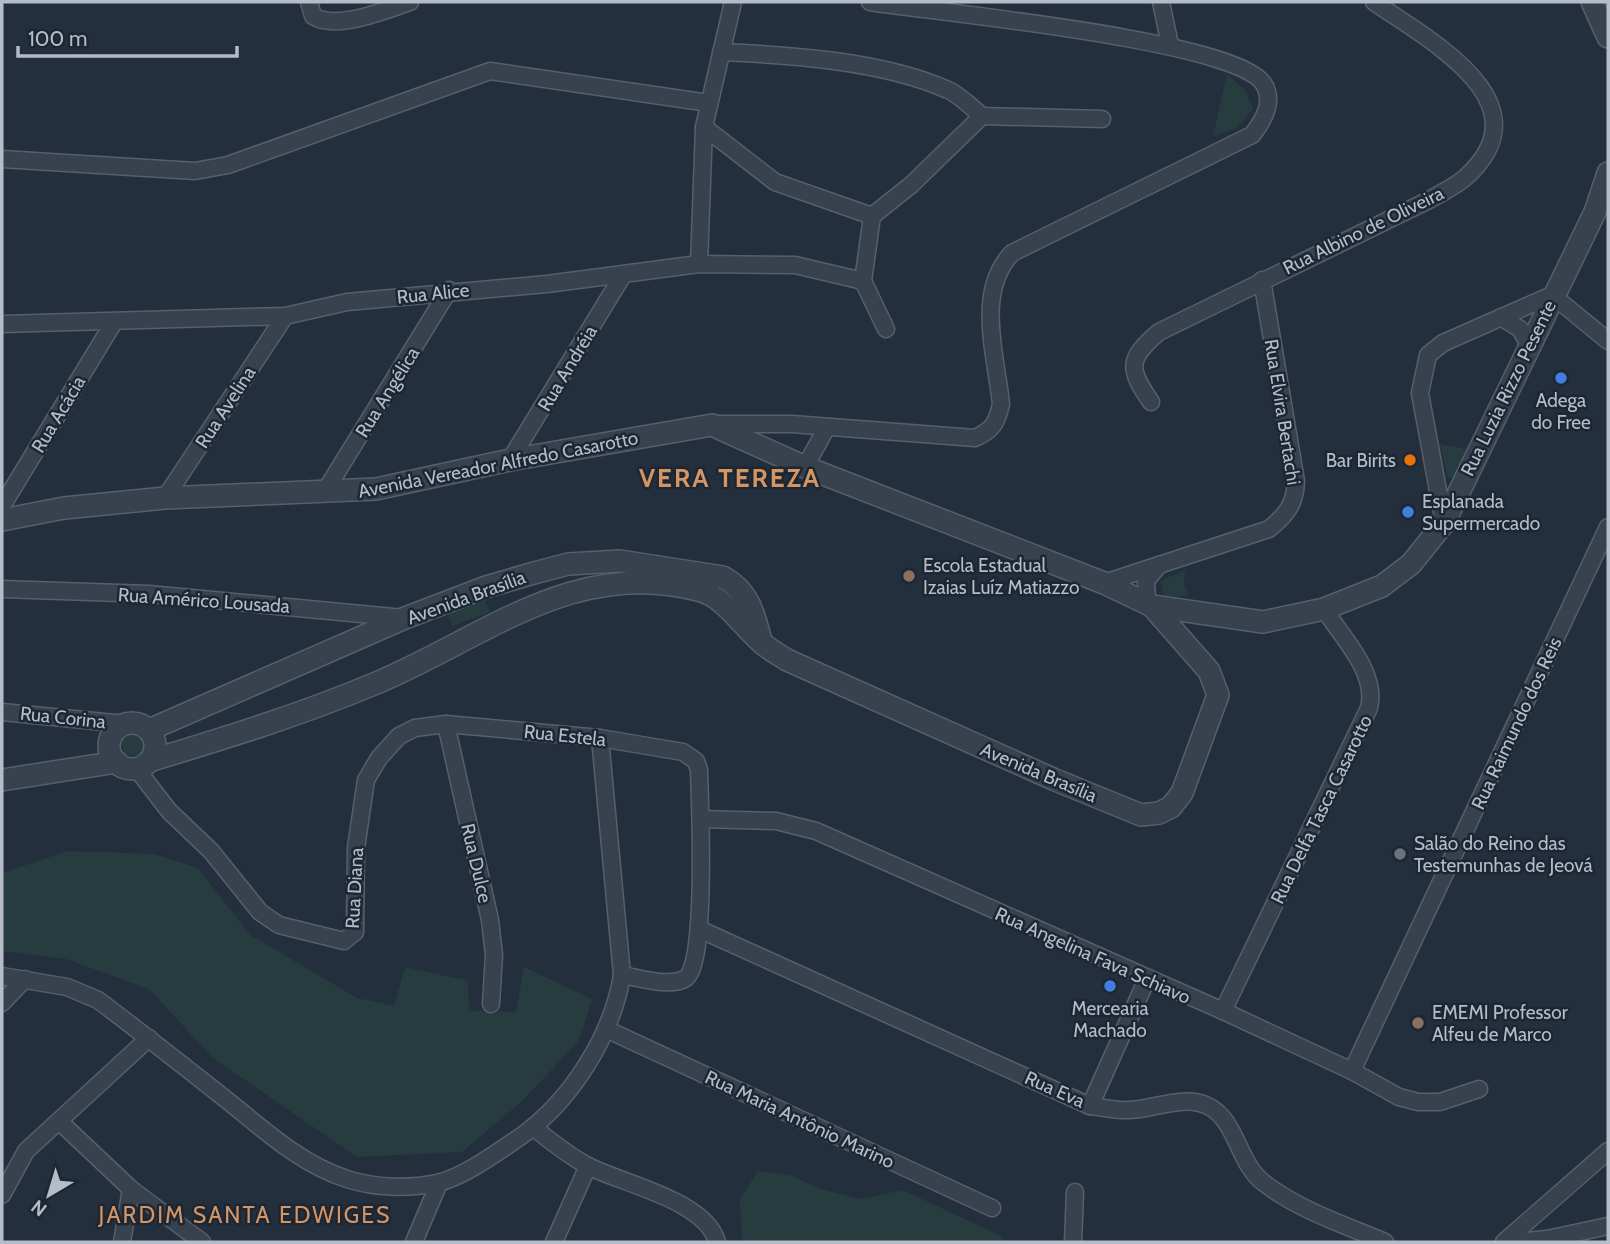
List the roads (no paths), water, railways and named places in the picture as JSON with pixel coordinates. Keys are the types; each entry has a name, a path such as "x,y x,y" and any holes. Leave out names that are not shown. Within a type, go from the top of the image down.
{"street":[{"path":"309,5 313,16 329,22 370,16 411,2"},
{"path":"699,264 704,127 733,2"},
{"name":"Avenida Vereador Alfredo Casarotto","path":"2,520 64,509 165,498 376,489 510,460 712,425 827,427 975,438 990,432 998,420 1001,404 990,301 999,267 1012,253 1235,146 1252,135 1263,121 1268,106 1268,93 1262,81 1242,67 1170,45 870,2"},
{"path":"1161,2 1170,45"},
{"name":"Rua Albino de Oliveira","path":"1151,402 1134,377 1133,364 1141,347 1159,332 1429,200 1465,178 1489,147 1494,109 1480,84 1459,62 1374,2"},
{"path":"1592,2 1608,37"},
{"path":"721,52 823,60 912,77 951,91 982,117 1102,118"},
{"path":"2,159 195,171 228,166 490,71 709,103"},
{"path":"886,329 863,281 872,216 911,186 982,117"},
{"path":"704,127 775,182 872,216"},
{"name":"Rua Luzia Rizzo Pesente","path":"712,425 805,467 1104,583 1152,606 1264,622 1324,609 1382,586 1411,564 1444,523 1552,295 1595,212 1608,173"},
{"name":"Rua Alice","path":"2,324 285,316 347,302 623,275 699,264 795,265 863,281"},
{"name":"Rua Andréia","path":"510,460 623,275"},
{"name":"Rua Elvira Bertachi","path":"1104,583 1269,529 1285,516 1295,500 1296,481 1262,280"},
{"name":"Rua Angélica","path":"324,493 449,290"},
{"path":"1444,523 1420,393 1428,355 1443,343 1552,295 1608,341"},
{"name":"Rua Avelina","path":"165,498 285,316"},
{"path":"1501,317 1520,329 1529,344"},
{"name":"Rua Acácia","path":"2,506 114,321"},
{"path":"805,467 827,427"},
{"name":"Rua Raimundo dos Reis","path":"1352,1071 1608,527"},
{"name":"Avenida Brasília","path":"149,730 405,618 486,587 568,565 620,561 705,582 761,643 787,660 1053,779 1141,815 1160,813 1171,807 1182,793 1216,706 1216,683 1199,658 1152,606"},
{"path":"1152,606 1146,581 1160,564"},
{"name":"Avenida Brasília","path":"2,780 134,764 285,720 368,687 491,623 558,597 593,587 631,582 705,582"},
{"name":"Rua Américo Lousada","path":"2,589 149,594 405,618"},
{"name":"Rua Delfa Tasca Casarotto","path":"1223,1012 1369,708 1371,700 1368,676 1324,609"},
{"path":"1199,658 1200,634 1211,616"},
{"name":"Rua Corina","path":"2,712 125,724"},
{"path":"133,723 149,730 155,742 134,764 109,749 110,741 118,728 125,724 133,723"},
{"name":"Rua Diana","path":"134,764 169,811 211,851 260,912 279,925 344,941 355,932 356,848 366,780 379,758 399,736 415,728 446,724"},
{"name":"Rua Estela","path":"446,724 600,737 683,752 696,761 699,770 701,819"},
{"name":"Rua Dulce","path":"446,724 490,920 494,955 491,1004"},
{"path":"2,976 67,987 98,1000 290,1150 345,1179 381,1187 439,1183 490,1157 533,1127 587,1063 608,1030 617,1006 622,975 600,737"},
{"path":"622,975 676,983 688,977 695,967 699,929 701,819"},
{"name":"Rua Angelina Fava Schiavo","path":"701,819 776,821 816,831 1223,1012 1352,1071 1399,1097 1418,1102 1440,1102 1479,1089"},
{"name":"Rua Eva","path":"699,929 1090,1106 1128,1110 1188,1102 1207,1105 1223,1118 1250,1168 1264,1183 1323,1216 1385,1242"},
{"path":"2,1003 25,979"},
{"path":"1090,1106 1147,979"},
{"name":"Rua Maria Antônio Marino","path":"608,1030 992,1208"},
{"path":"2,1195 26,1151 61,1122 149,1038"},
{"path":"61,1122 131,1189 202,1242"},
{"path":"533,1127 588,1166 693,1211 711,1227 717,1242"},
{"path":"1504,1242 1608,1151"},
{"path":"554,1242 588,1166"},
{"path":"414,1242 439,1183"},
{"path":"122,1242 131,1189"},
{"path":"1073,1242 1075,1192"},
{"path":"1517,1242 1547,1241 1608,1226"}],"place":[{"name":"Adega do Free","path":"1561,378"},
{"name":"Bar Birits","path":"1410,460"},
{"name":"Esplanada Supermercado","path":"1408,512"},
{"name":"Escola Estadual Izaias Luíz Matiazzo","path":"909,576"},
{"name":"Salão do Reino das Testemunhas de Jeová","path":"1400,854"},
{"name":"Mercearia Machado","path":"1110,986"},
{"name":"EMEMI Professor Alfeu de Marco","path":"1418,1023"}],"district":[{"name":"VERA TEREZA","path":"730,478"},
{"name":"JARDIM SANTA EDWIGES","path":"245,1215"}]}
